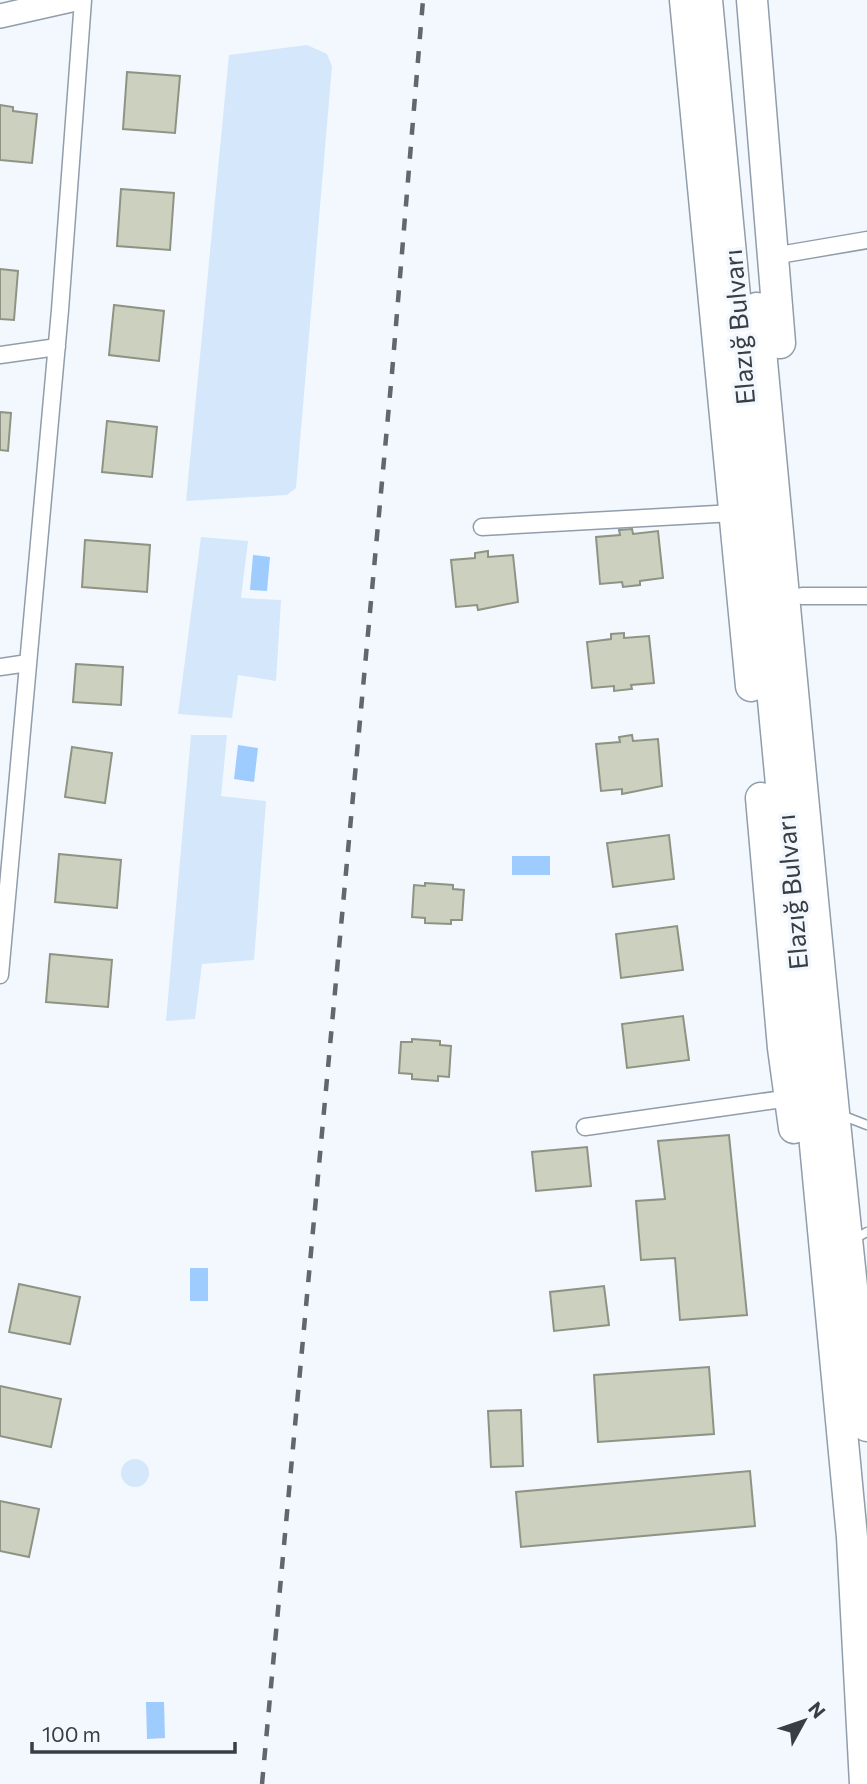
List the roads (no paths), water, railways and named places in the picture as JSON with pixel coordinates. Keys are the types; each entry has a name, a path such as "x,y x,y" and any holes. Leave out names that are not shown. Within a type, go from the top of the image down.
{"highway":[{"path":"685,0 790,1098 806,1224 836,1367"},
{"name":"Elazığ Bulvarı","path":"707,0 852,1537 865,1784"},
{"path":"747,1 773,256 802,596 803,765"},
{"name":"Elazığ Bulvarı","path":"747,1 803,765 832,1111 857,1238 867,1426"}],"street":[{"path":"0,16 71,0"},
{"path":"0,975 57,347 83,0"},
{"path":"773,256 867,240"},
{"path":"0,355 57,347"},
{"path":"482,527 734,513"},
{"path":"802,596 867,596"},
{"path":"0,667 28,663"},
{"path":"585,1127 790,1098"}],"lane":[{"path":"832,1111 867,1125"}],"water":[{"path":"253,555 270,557 267,591 250,590"},
{"path":"238,745 258,748 254,782 234,779"},
{"path":"512,856 550,856 550,875 512,875"},
{"path":"190,1268 208,1268 208,1301 190,1301"},
{"path":"146,1702 164,1702 165,1738 147,1739"}],"railway":[{"path":"262,1784 392,373 423,0"}]}
